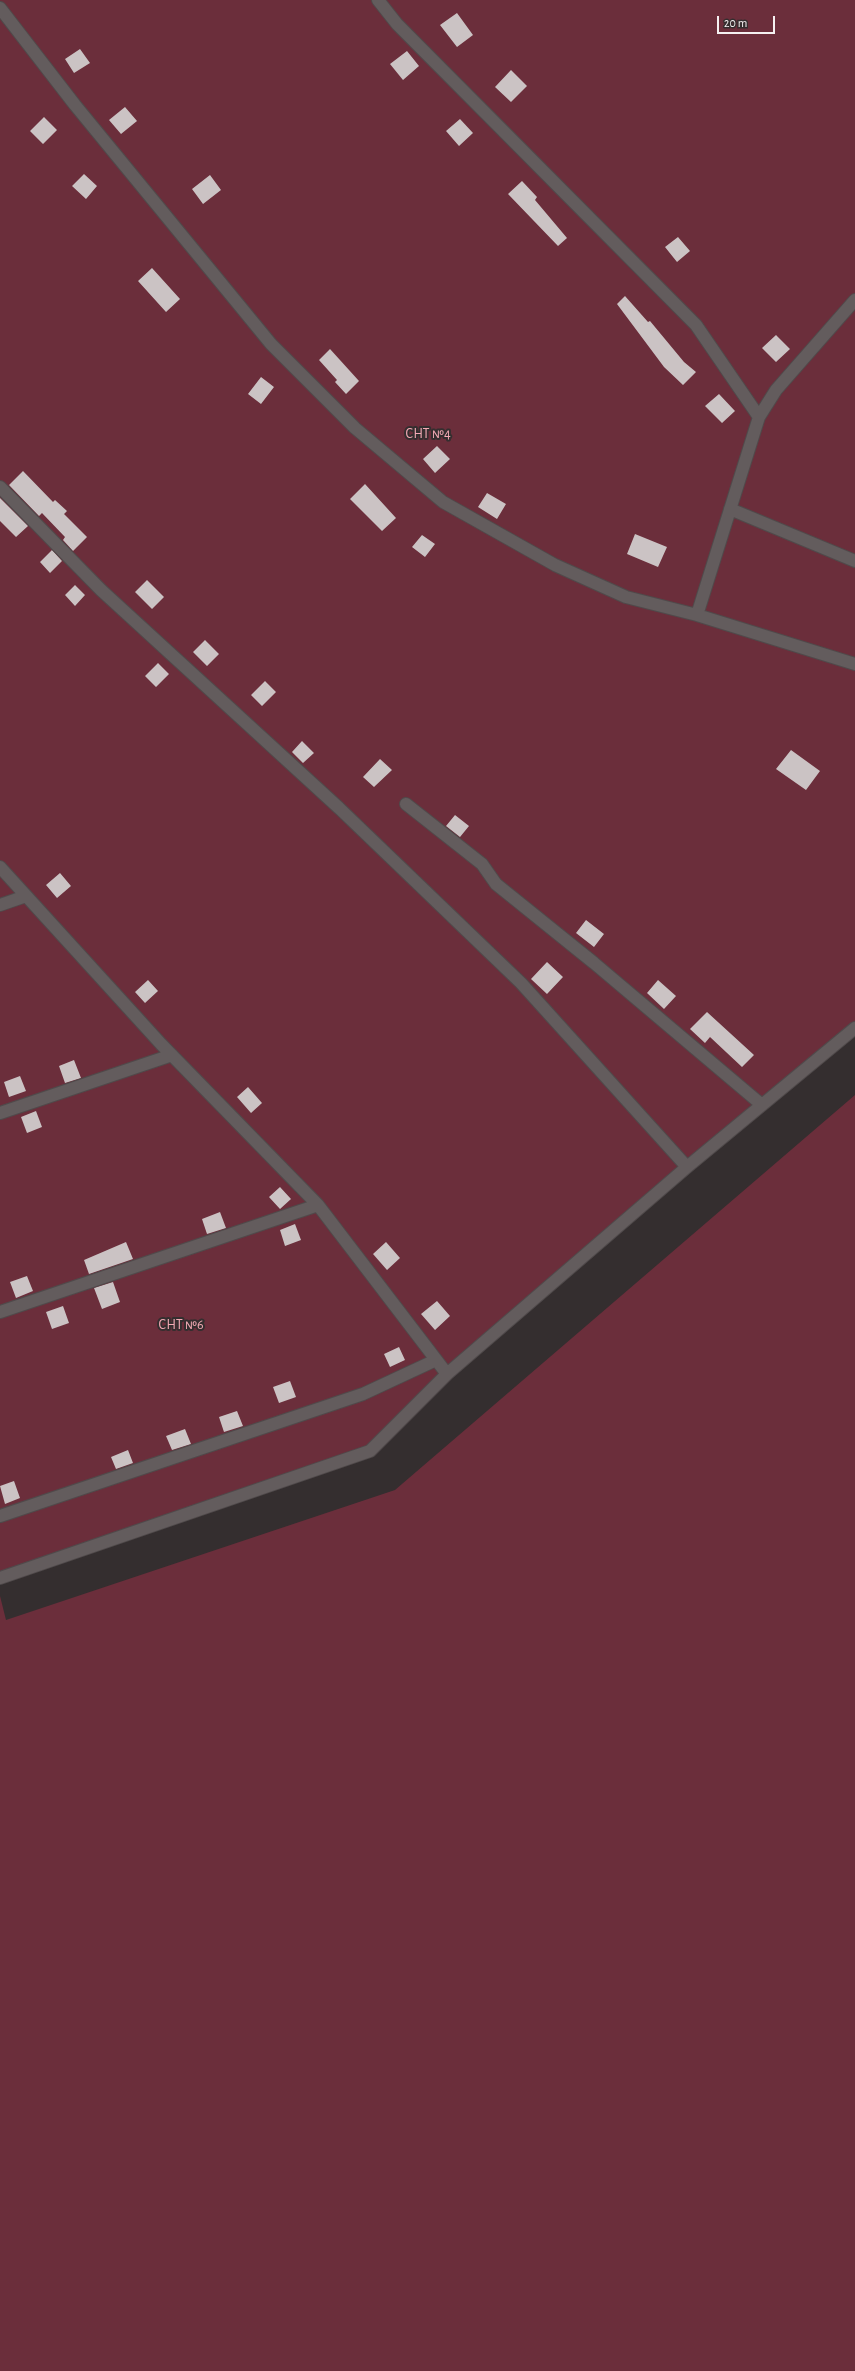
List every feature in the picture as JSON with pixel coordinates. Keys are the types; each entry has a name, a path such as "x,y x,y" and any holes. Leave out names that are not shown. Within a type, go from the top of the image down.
{"street":[{"path":"378,0 396,24 696,325 758,417"},
{"path":"0,8 75,105 271,344 355,428 442,502 555,565 626,597 697,615 855,664"},
{"path":"697,615 758,417 776,390 855,300"},
{"path":"0,487 100,590 339,808 521,983 687,1167"},
{"path":"730,509 855,561"},
{"path":"406,804 482,864 496,884 594,963 762,1105"},
{"path":"0,867 172,1056 318,1206 447,1374"},
{"path":"0,905 26,896"},
{"path":"0,1578 370,1451 447,1374 687,1167 855,1028"},
{"path":"0,1113 172,1056"},
{"path":"0,1312 318,1206"},
{"path":"0,1516 363,1394 436,1360"}],"green space":[{"name":"СНТ №4","path":"0,0 855,0 855,1028 687,1167 370,1451 0,1578"},
{"path":"855,1095 855,2371 0,2371 0,1596 6,1620 395,1490"}],"building":[{"path":"457,13 473,35 457,47 440,25"},
{"path":"80,49 90,63 74,73 65,59"},
{"path":"407,51 419,66 403,80 390,64"},
{"path":"511,70 527,86 511,102 495,87"},
{"path":"125,107 137,121 121,134 109,120"},
{"path":"44,117 57,130 43,144 30,131"},
{"path":"460,119 473,133 459,146 446,131"},
{"path":"84,174 97,186 86,199 72,186"},
{"path":"210,175 221,190 203,204 192,189"},
{"path":"522,181 537,197 535,200 567,238 558,246 508,194"},
{"path":"678,237 690,251 677,262 665,247"},
{"path":"152,268 180,299 166,312 138,281"},
{"path":"625,296 648,322 650,321 684,362 696,372 683,385 664,367 617,304"},
{"path":"776,335 790,349 776,362 762,348"},
{"path":"330,349 359,381 346,394 335,382 337,380 319,360"},
{"path":"261,377 274,387 261,404 248,394"},
{"path":"719,394 735,411 722,423 705,406"},
{"path":"437,446 450,459 435,473 423,459"},
{"path":"23,471 53,502 55,500 67,511 64,514 87,537 73,551 63,540 65,537 42,513 39,516 9,485"},
{"path":"365,484 396,518 382,531 350,499"},
{"path":"487,493 506,504 497,519 478,507"},
{"path":"0,498 28,526 16,537 0,521"},
{"path":"635,534 667,547 658,567 627,554"},
{"path":"422,535 435,544 425,557 412,547"},
{"path":"52,550 62,561 50,573 40,562"},
{"path":"147,580 164,597 152,609 135,592"},
{"path":"75,585 85,595 75,606 65,595"},
{"path":"205,640 219,654 207,666 193,652"},
{"path":"158,663 169,674 156,687 145,676"},
{"path":"265,681 276,692 262,706 251,695"},
{"path":"302,741 314,753 303,763 292,752"},
{"path":"791,750 820,771 806,790 776,769"},
{"path":"380,759 392,770 374,787 363,777"},
{"path":"455,815 469,826 460,837 446,826"},
{"path":"60,873 71,886 57,898 46,885"},
{"path":"586,920 604,934 594,947 576,933"},
{"path":"547,962 563,977 547,994 531,979"},
{"path":"148,980 158,991 145,1003 135,992"},
{"path":"658,980 676,996 664,1009 647,993"},
{"path":"707,1012 754,1055 742,1067 710,1037 705,1043 690,1029"},
{"path":"74,1060 81,1078 65,1083 59,1066"},
{"path":"20,1076 26,1091 9,1097 4,1082"},
{"path":"248,1087 262,1103 251,1113 237,1097"},
{"path":"36,1111 42,1127 27,1133 21,1117"},
{"path":"280,1187 291,1199 280,1209 269,1197"},
{"path":"220,1212 226,1228 207,1234 202,1219"},
{"path":"295,1224 301,1240 285,1246 280,1230"},
{"path":"126,1242 133,1259 89,1274 84,1260"},
{"path":"386,1242 400,1258 387,1270 373,1254"},
{"path":"27,1276 33,1291 16,1298 10,1282"},
{"path":"113,1282 120,1302 102,1309 94,1288"},
{"path":"437,1301 450,1316 435,1330 421,1314"},
{"path":"63,1306 69,1323 52,1329 46,1312"},
{"path":"399,1347 405,1360 390,1367 384,1354"},
{"path":"290,1381 296,1397 279,1403 273,1387"},
{"path":"237,1411 243,1426 224,1432 219,1417"},
{"path":"185,1429 191,1444 172,1450 166,1436"},
{"path":"128,1450 133,1463 116,1469 111,1457"},
{"path":"14,1481 20,1498 5,1504 0,1486"}],"park label":[{"name":"СНТ №6","path":"181,1325"}]}
